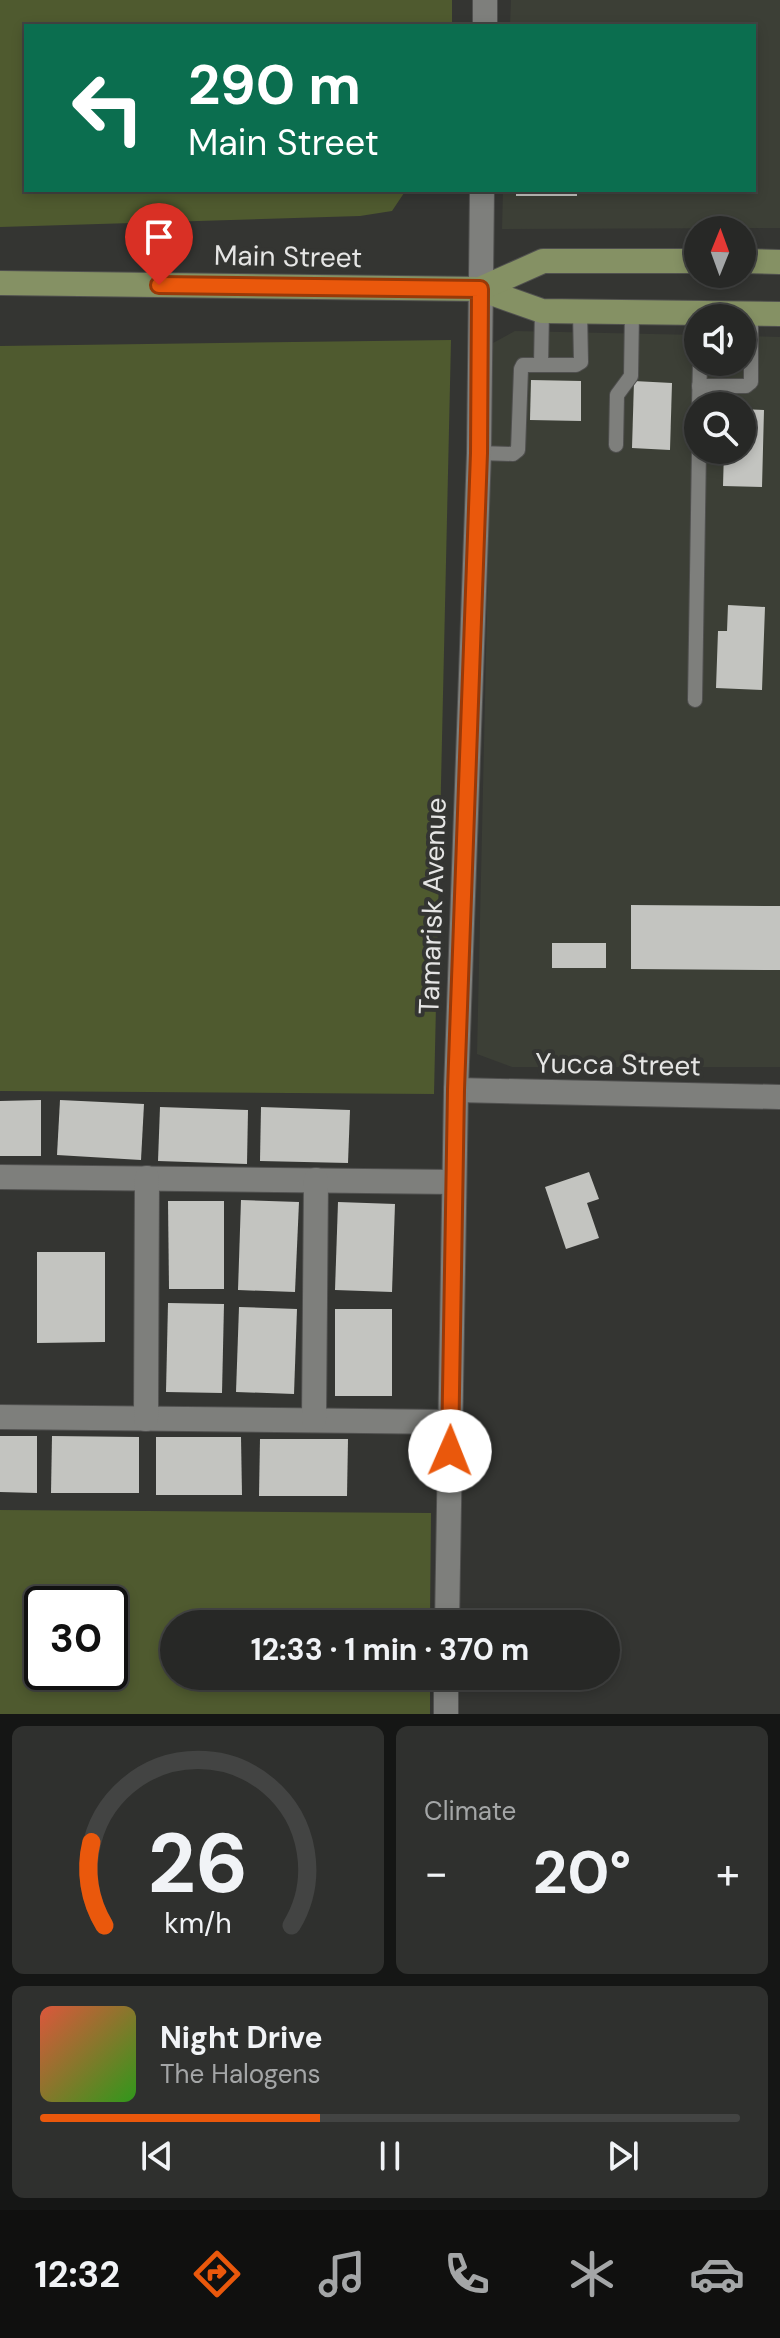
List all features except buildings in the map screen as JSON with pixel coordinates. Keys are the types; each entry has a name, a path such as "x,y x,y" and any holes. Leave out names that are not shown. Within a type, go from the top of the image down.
{"main road":[{"name":"Main Street","path":"480,289 543,261 684,261"},
{"path":"756,261 780,262"},
{"name":"Main Street","path":"0,283 480,289 542,311 684,315"},
{"name":"Main Street","path":"756,313 780,314"}],"street":[{"path":"485,0 485,24"},
{"name":"Tamarisk Avenue","path":"447,1610 456,1090 479,453 482,192"},
{"name":"Yucca Street","path":"456,1090 780,1097"},
{"path":"0,1177 454,1182"},
{"path":"146,1419 147,1178"},
{"path":"314,1420 316,1180"},
{"path":"0,1417 450,1422"},
{"path":"446,1690 446,1714"}],"lane":[{"path":"541,365 542,311"},
{"path":"479,453 513,454 518,450 521,369 523,365 576,365 581,362 580,312"},
{"path":"616,445 617,395 631,376 632,312"},
{"path":"699,376 699,392"},
{"path":"699,386 746,386 751,382 751,376"},
{"path":"695,700 699,464"}],"shaded area":[{"path":"511,0 780,0 780,228 756,228 756,216 684,216 684,228 502,229 503,192 756,192 756,24 510,24"},
{"path":"515,331 684,335 684,376 756,376 756,336 780,337 780,1067 512,1067 477,1054 493,343"}],"green space":[{"path":"0,0 452,0 452,24 24,24 24,192 405,192 392,211 360,216 0,227"},
{"path":"451,340 434,1094 0,1091 0,346"},
{"path":"0,1510 431,1513 430,1610 160,1610 160,1690 430,1690 430,1714 0,1714"}],"route":[{"path":"159,285 480,289 479,453 456,1090 450,1451"}]}
